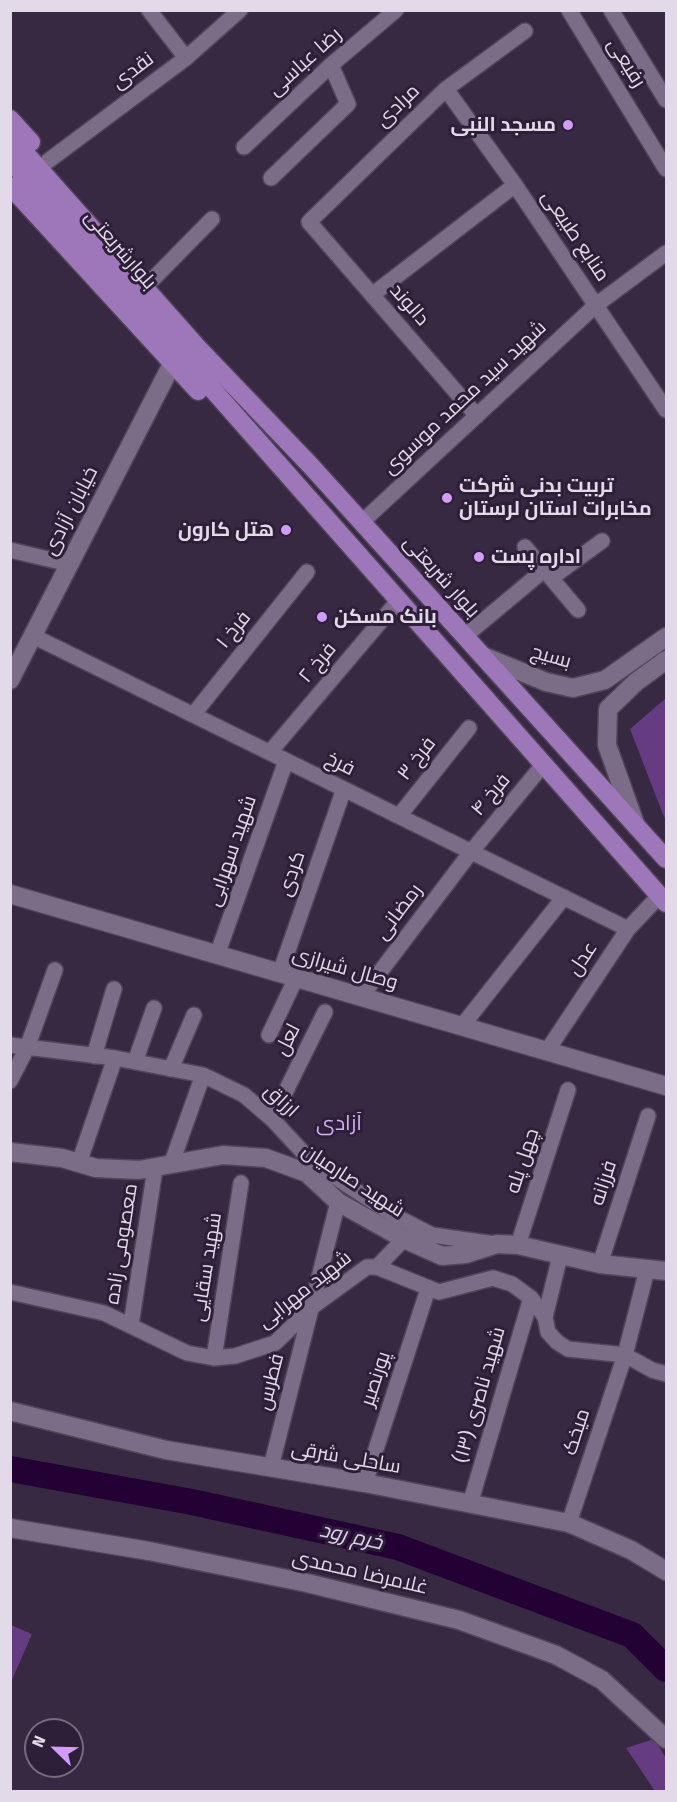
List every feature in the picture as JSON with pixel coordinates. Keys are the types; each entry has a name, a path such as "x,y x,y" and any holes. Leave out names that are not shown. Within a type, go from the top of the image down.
{"main road":[{"path":"10,119 153,279 180,312 198,348"},
{"name":"بلوارشریعتی","path":"10,136 180,327"},
{"name":"بلوارشریعتی","path":"10,160 248,430"},
{"path":"10,186 208,401 248,430 663,899"},
{"name":"بلوار شریعتی","path":"180,327 362,522 666,859"}],"street":[{"path":"149,10 186,58"},
{"name":"نقدی","path":"48,161 186,58 240,10"},
{"name":"رضا عباسی","path":"244,147 331,65 396,10"},
{"name":"رفیعی","path":"569,10 666,169"},
{"path":"611,10 666,100"},
{"name":"مرادی","path":"309,222 446,88 525,31"},
{"path":"271,178 348,104 331,65"},
{"name":"منابع طبیعی","path":"446,88 515,185 666,410"},
{"path":"372,295 515,185"},
{"path":"153,279 212,219"},
{"name":"دالوند","path":"309,222 477,416"},
{"name":"شهید سید محمد موسوی","path":"362,522 596,305 666,253"},
{"name":"خیابان آزادی","path":"12,672 33,636 172,364"},
{"path":"544,570 558,573 602,541"},
{"path":"525,547 578,610"},
{"path":"10,550 69,564"},
{"path":"465,636 544,570"},
{"name":"فرخ ۱","path":"193,715 307,572"},
{"name":"فرخ ۲","path":"270,752 398,601"},
{"name":"فرخ","path":"33,636 628,929"},
{"name":"بسیج","path":"483,656 546,682 573,688 605,680 666,637"},
{"path":"637,828 607,745 608,709 636,682 666,660"},
{"name":"فرخ ۳","path":"399,816 469,728"},
{"name":"شهید سهرابی","path":"217,955 286,761"},
{"name":"فرخ ۴","path":"471,852 543,765"},
{"name":"کردی","path":"269,1035 344,789"},
{"name":"رمضانی","path":"361,997 471,852"},
{"name":"وصال شیرازی","path":"10,894 547,1051 664,1080"},
{"path":"462,1026 564,897"},
{"name":"عدل","path":"547,1051 628,929 663,899"},
{"path":"10,1081 27,1048 55,970"},
{"path":"94,1056 114,989"},
{"path":"135,1062 154,1008"},
{"name":"لعل","path":"272,1119 325,1012"},
{"path":"171,1069 194,1015"},
{"name":"ارزاق","path":"10,1045 114,1058 203,1075 244,1095 272,1119 312,1162 394,1216 432,1235 497,1244"},
{"path":"79,1163 114,1058"},
{"name":"معصومی زاده","path":"131,1325 163,1167 203,1075"},
{"name":"چهل پله","path":"518,1245 568,1090"},
{"name":"فرزانه","path":"600,1264 648,1116"},
{"name":"شهید صارمیان","path":"10,1152 62,1158 96,1168 163,1167 223,1155 266,1158 307,1173 338,1202 404,1239 442,1256 466,1254 497,1244 518,1245 600,1264 666,1271"},
{"name":"شهید سقایی","path":"214,1358 241,1183"},
{"path":"312,1307 338,1202"},
{"path":"377,1267 404,1239"},
{"path":"545,1317 560,1256"},
{"name":"شهید مهرابی","path":"10,1292 104,1313 187,1353 214,1358 235,1356 275,1343 312,1307 361,1269 377,1267 439,1292 494,1278 512,1284 531,1298 545,1317 548,1332 568,1349 625,1355 652,1370 666,1374"},
{"name":"میخک","path":"569,1522 625,1355 647,1270"},
{"name":"پورنصیر","path":"365,1483 428,1288"},
{"name":"شهید ناصری (۱۳)","path":"470,1504 531,1298"},
{"name":"فطرس","path":"270,1467 312,1307"},
{"name":"ساحلی شرقی","path":"10,1411 166,1450 365,1483 569,1522 631,1551 666,1571"},
{"name":"غلامرضا محمدی","path":"10,1528 149,1551 296,1581 459,1620 556,1655 602,1680 666,1739"}],"shaded area":[{"path":"666,698 666,822 630,729"},
{"path":"11,1625 32,1634 11,1682"},
{"path":"654,1739 666,1758 666,1791 655,1791 626,1748"}],"waterway":[{"name":"خرم رود","path":"10,1469 192,1502 398,1547 632,1635 666,1669"}],"place":[{"name":"مسجد النبی","path":"568,125"},
{"name":"تربیت بدنی شرکت مخابرات استان لرستان","path":"447,498"},
{"name":"هتل کارون","path":"286,530"},
{"name":"اداره پست","path":"479,557"},
{"name":"بانک مسکن","path":"322,617"}],"district":[{"name":"آزادی","path":"339,1124"}]}
